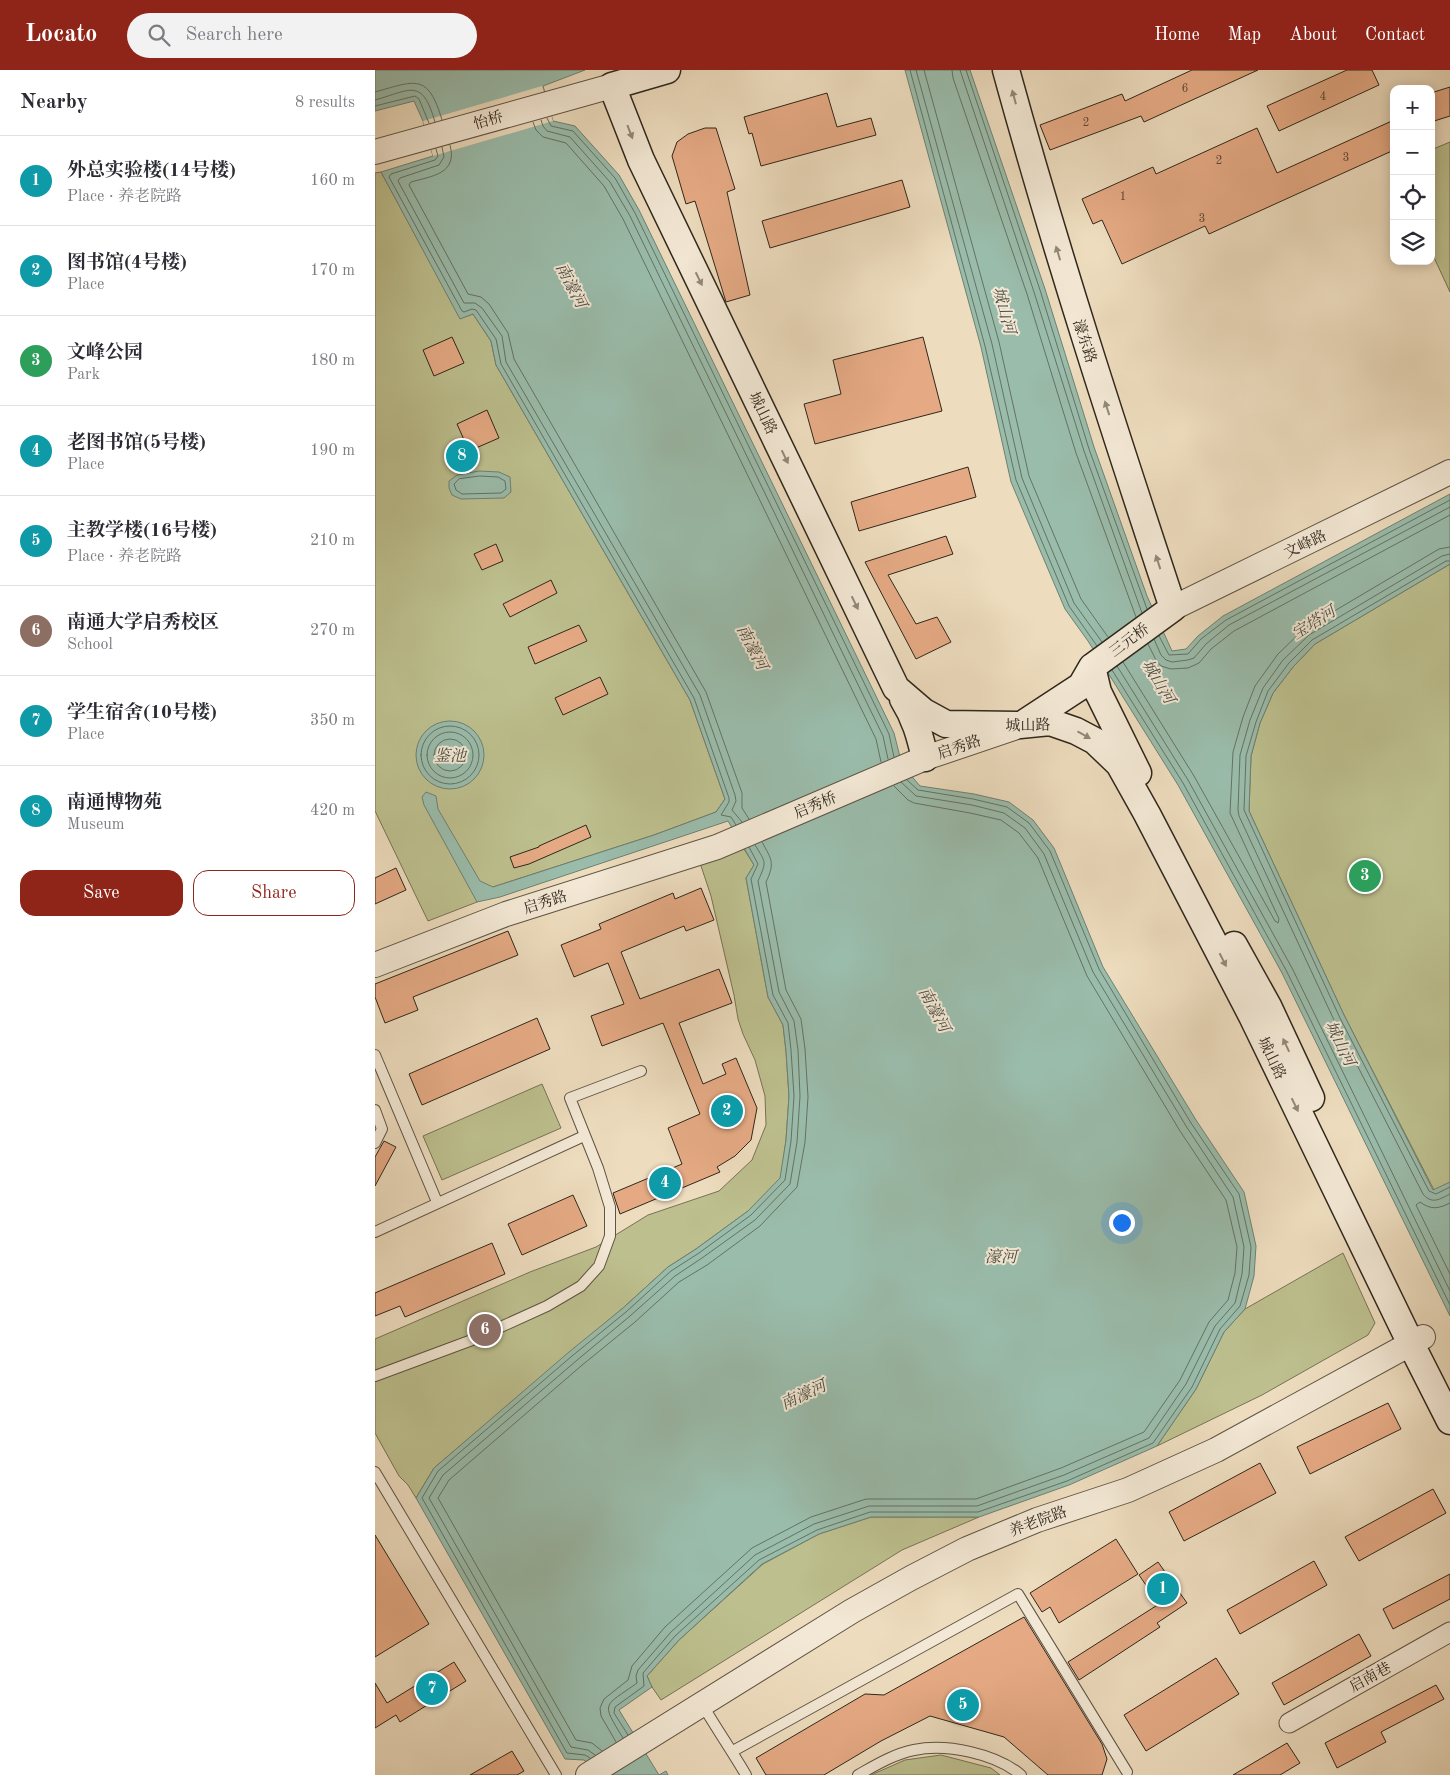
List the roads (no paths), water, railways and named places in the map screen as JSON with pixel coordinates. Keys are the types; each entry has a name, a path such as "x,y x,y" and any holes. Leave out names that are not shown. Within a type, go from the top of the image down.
{"main road":[{"path":"612,86 667,70"},
{"name":"濠东路","path":"1006,70 1072,300 1167,613"},
{"name":"城山路","path":"612,86 641,160 897,688 925,712 946,724 1021,725 1050,722 1076,731 1095,741 1119,764 1252,1016 1417,1341 1450,1389"},
{"name":"三元桥","path":"1095,665 1167,613"},
{"path":"1021,725 1081,686 1095,665"},
{"name":"城山路","path":"1095,665 1097,692 1131,761 1268,1006 1417,1341 1450,1421"},
{"path":"897,688 913,714 919,730 919,761"}],"street":[{"name":"怡桥","path":"375,152 612,86"},
{"name":"文峰路","path":"1167,613 1450,472"},
{"name":"启秀路","path":"919,761 1021,725"},
{"name":"启秀桥","path":"717,847 919,761"},
{"name":"启秀路","path":"375,964 506,914 717,847"},
{"name":"养老院路","path":"587,1775 852,1612 911,1578 976,1546 1037,1520 1128,1490 1216,1450 1417,1341"},
{"name":"启南巷","path":"1289,1723 1450,1632"}],"lane":[{"path":"375,1055 437,1202"},
{"path":"375,1376 472,1340 547,1306 581,1286 599,1266 610,1236 610,1207 598,1168 570,1098 641,1071"},
{"path":"375,1110 382,1129 375,1143"},
{"path":"375,1232 584,1136"},
{"path":"375,1472 556,1775"},
{"path":"733,1751 1018,1594 1127,1772"},
{"path":"702,1704 733,1751 746,1775"},
{"path":"858,1775 898,1755 914,1750 941,1748 975,1753 1013,1768 1021,1775"}],"water":[{"name":"濠河","path":"375,70 585,70 543,86 553,121 575,126 619,175 639,210 894,733 902,765 920,786 974,794 1009,802 1033,820 1054,848 1103,967 1196,1120 1244,1192 1256,1246 1254,1276 1245,1309 1224,1332 1196,1389 1157,1446 1069,1485 979,1517 871,1517 819,1534 762,1564 679,1640 647,1676 652,1687 619,1710 659,1775 600,1775 584,1760 565,1759 416,1498 434,1468 623,1308 668,1267 748,1211 780,1178 786,1140 789,1096 783,1025 768,997 746,878 754,865 728,821 500,897 477,902 424,805 422,797 426,792 436,796 438,809 480,881 493,887 654,835 716,812 725,799 690,700 496,365 491,341 473,314 460,319 381,172 433,156 423,121 414,101 375,111"},
{"path":"905,70 970,70 1045,289 1094,447 1147,596 1172,651 1186,649 1198,636 1223,616 1450,494 1450,564 1315,644 1293,667 1273,693 1260,723 1251,756 1249,811 1344,1015 1433,1190 1450,1182 1450,1316 1282,973 1178,785 1088,641 1065,609 1011,482 981,347"},
{"path":"479,471 499,472 510,477 511,492 504,498 461,499 452,495 449,481 457,475"},
{"name":"鉴池","path":"443,721 457,721 469,726 479,736 484,748 484,762 479,774 469,784 457,789 443,789 431,784 421,774 416,762 416,748 421,736 431,726"},
{"path":"666,1771 668,1775 659,1775"}],"place":[{"name":"南通博物苑","path":"462,456"},
{"name":"文峰公园","path":"1365,876"},
{"name":"图书馆(4号楼)","path":"727,1111"},
{"name":"老图书馆(5号楼)","path":"665,1183"},
{"name":"南通大学启秀校区","path":"485,1330"},
{"name":"外总实验楼(14号楼)","path":"1163,1589"},
{"name":"学生宿舍(10号楼)","path":"432,1689"},
{"name":"主教学楼(16号楼)","path":"963,1705"}],"water label":[{"name":"南濠河","path":"572,285"},
{"name":"城山河","path":"1005,310"},
{"name":"宝塔河","path":"1313,622"},
{"name":"南濠河","path":"753,647"},
{"name":"城山河","path":"1159,681"},
{"name":"南濠河","path":"935,1009"},
{"name":"城山河","path":"1341,1043"},
{"name":"南濠河","path":"803,1394"}]}
